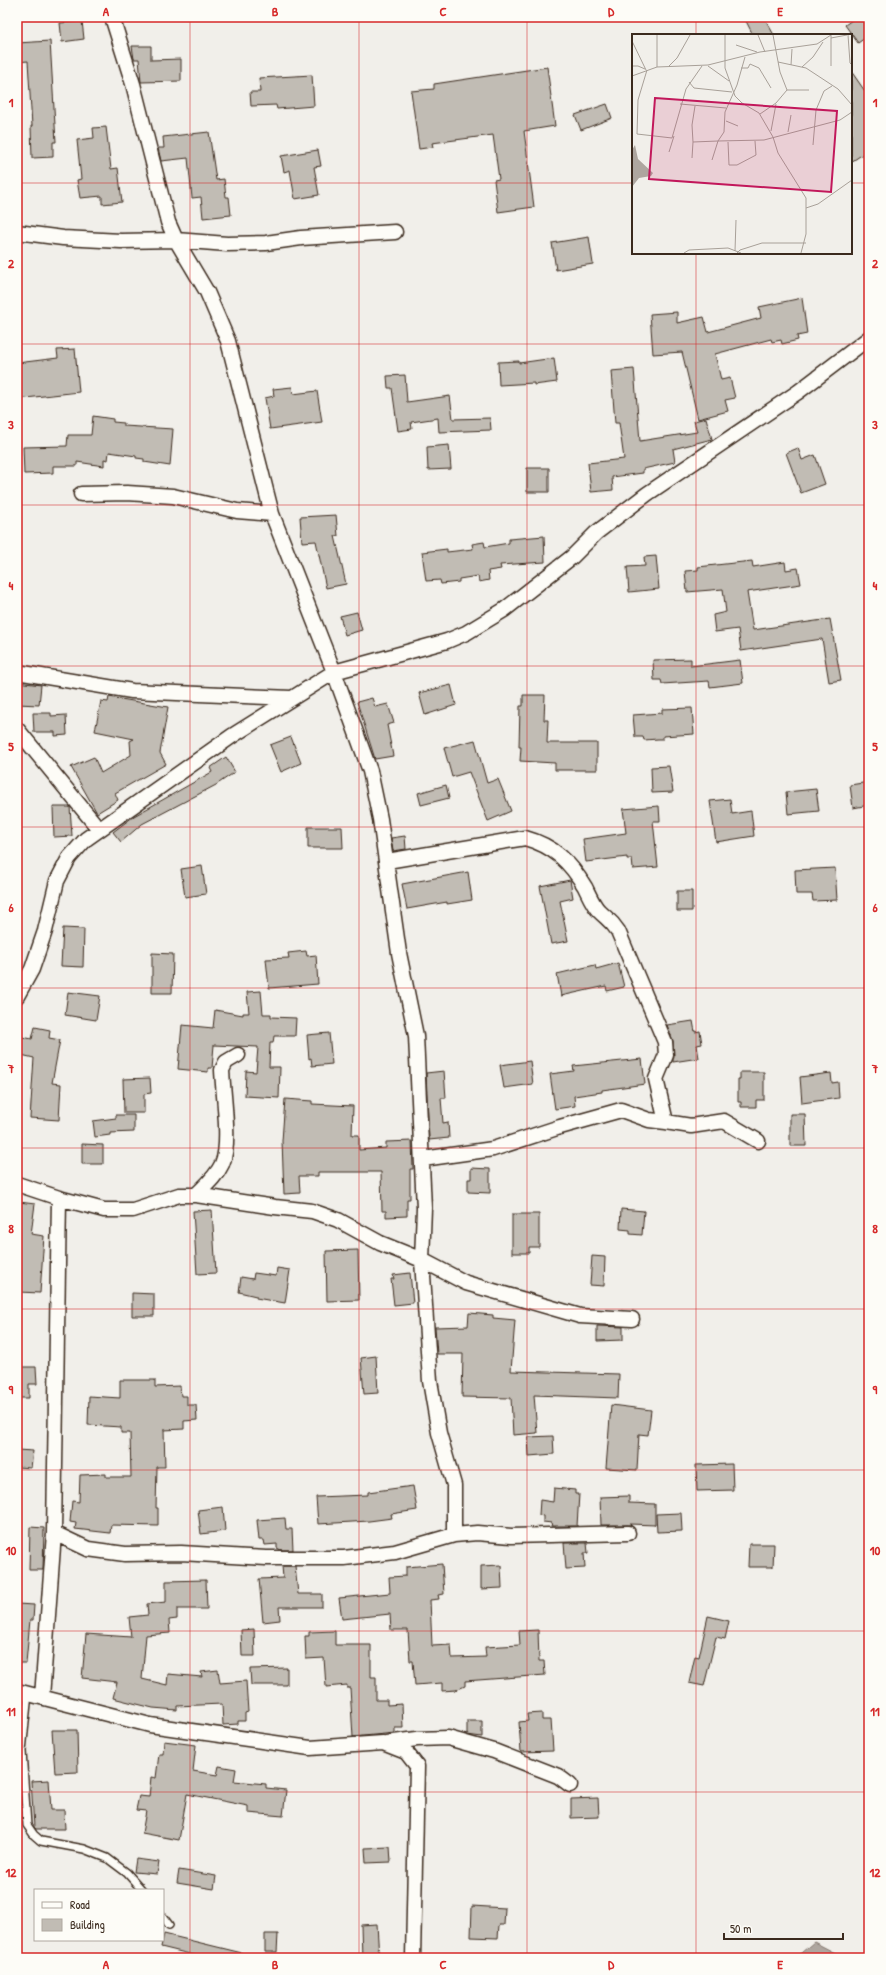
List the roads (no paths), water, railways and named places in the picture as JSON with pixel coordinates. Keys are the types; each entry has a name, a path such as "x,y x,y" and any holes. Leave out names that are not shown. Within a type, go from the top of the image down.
{"street":[{"path":"112,17 133,84 168,222 176,240 207,292 228,341 272,514 334,672 370,771 387,862 399,954 416,1036 424,1208 422,1260 430,1381 439,1433 454,1485 454,1535"},
{"path":"17,232 62,238 121,241 176,240 227,244 266,243 301,238 396,232"},
{"path":"17,996 32,969 45,931 57,881 69,858 86,839 232,736 334,672 446,641 466,633 516,600 572,557 596,533 647,494 798,392 869,338"},
{"path":"81,494 127,493 173,496 236,511 272,514"},
{"path":"17,672 132,691 291,698"},
{"path":"17,729 99,829"},
{"path":"387,862 525,838 542,842 556,851 575,871 599,911 611,919 618,931 665,1042 666,1055 656,1079 666,1122"},
{"path":"196,1194 211,1181 222,1164 226,1147 222,1070 226,1062 238,1055"},
{"path":"422,1159 493,1149 608,1112 621,1110 649,1120 691,1126 724,1121 758,1141"},
{"path":"17,1184 58,1198 104,1210 133,1210 179,1195 196,1194 275,1207 312,1211 338,1220 380,1243 422,1260 466,1283 580,1316 632,1319"},
{"path":"42,1697 54,1533 58,1198"},
{"path":"54,1533 88,1549 125,1554 181,1554 266,1558 344,1558 388,1553 454,1535 477,1533 511,1536 628,1533"},
{"path":"23,1692 150,1726 310,1748 417,1739 448,1738 494,1751 558,1776 570,1785"},
{"path":"383,1743 406,1752 417,1766 413,1958"}],"lane":[{"path":"23,1692 22,1751 27,1825 34,1835 41,1841 84,1849 107,1858 127,1873 141,1889"},
{"path":"164,1918 169,1925"}]}
